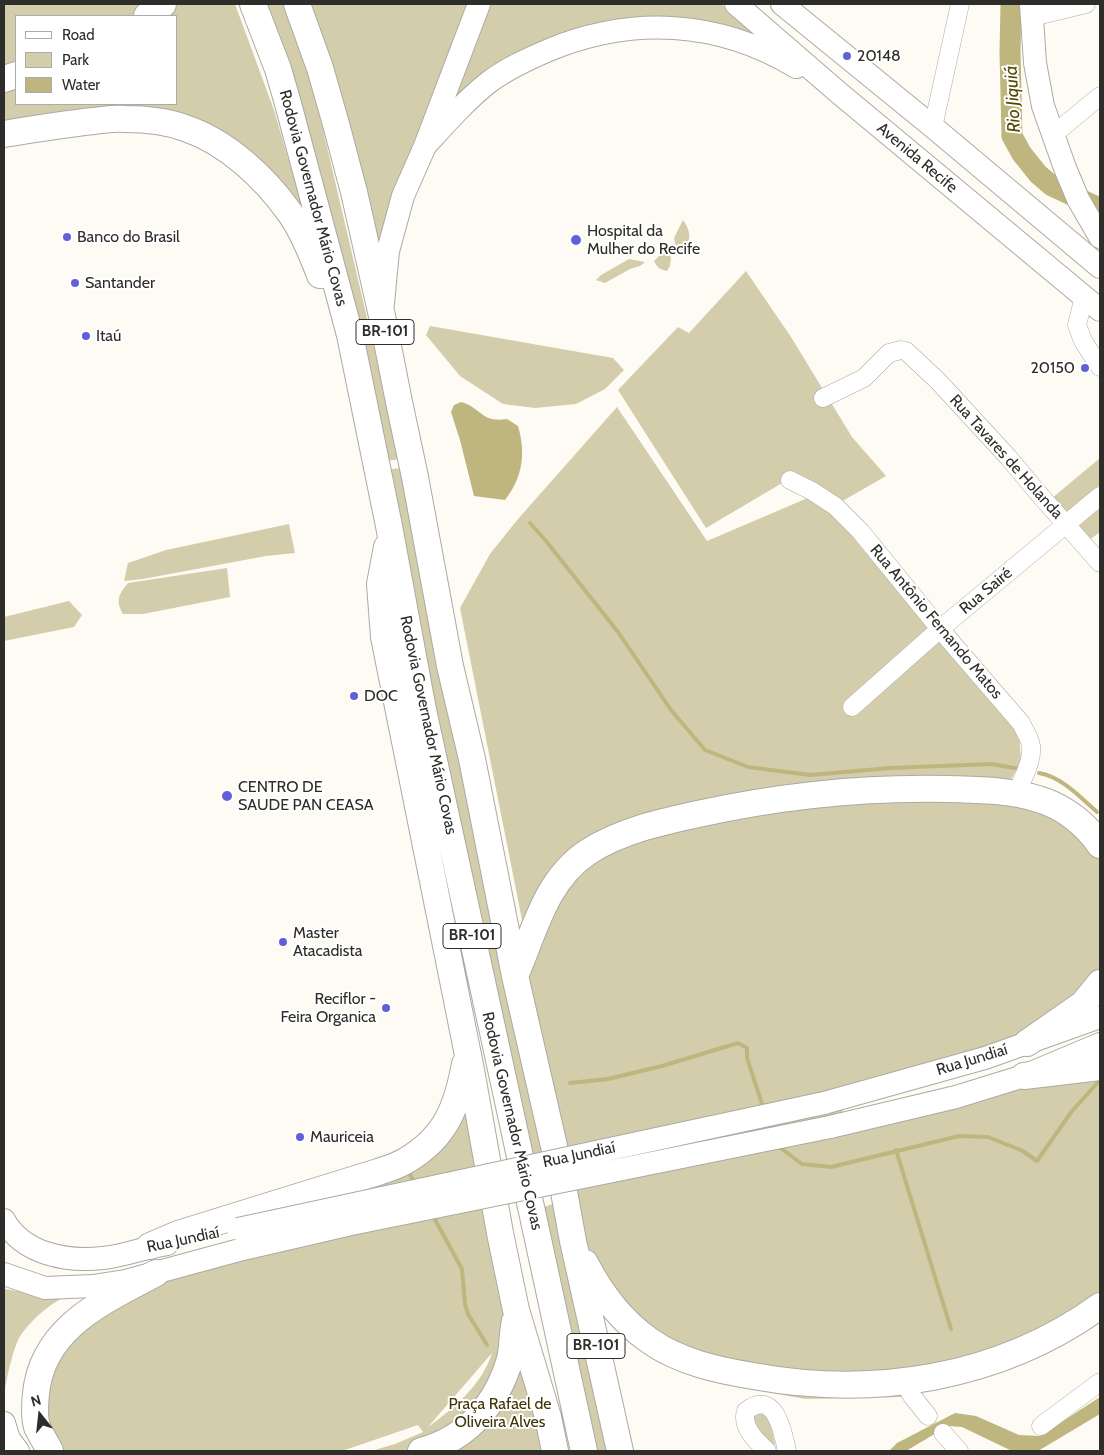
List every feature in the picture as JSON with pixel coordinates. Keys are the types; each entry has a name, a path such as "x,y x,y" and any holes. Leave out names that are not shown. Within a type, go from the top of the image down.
{"highway":[{"path":"148,15 163,4"},
{"name":"Rodovia Governador Mário Covas","path":"253,4 278,69 350,335 389,526 423,710 584,1451"},
{"name":"Rodovia Governador Mário Covas","path":"297,4 320,68 336,124 354,192 382,316 398,402 415,477 450,666 472,759 515,976 562,1181 572,1241 620,1451"},
{"path":"4,134 61,124 123,118 155,121 185,128 214,142 240,160 269,187 291,214 307,244 321,276 340,342 364,401"},
{"path":"389,526 380,584 384,637 468,1051 500,1233 516,1310 548,1417 555,1451"},
{"path":"515,976 546,900 568,869 587,852 612,839 667,821 716,810 794,797 891,789 975,789 1017,793 1040,799 1063,809 1088,829 1100,845"},
{"path":"1027,1043 1083,1004 1100,983"},
{"path":"150,1246 178,1234 378,1172 406,1161 432,1142 445,1127 461,1089 468,1051"},
{"path":"1024,1076 1100,1068"},
{"path":"572,1241 592,1277 617,1312 646,1338 672,1354 696,1363 721,1370 783,1381 838,1386 905,1383 954,1373 1016,1353 1061,1331 1100,1306"},
{"path":"50,1451 37,1426 35,1404 37,1382 48,1354 68,1327 93,1307 156,1273"},
{"path":"421,1451 433,1448 454,1437 467,1428 492,1402 502,1384 510,1356 516,1310"}],"main road":[{"path":"382,316 388,251 403,196 425,146 480,4"},
{"name":"Avenida Recife","path":"782,4 1100,267"},
{"name":"Avenida Recife","path":"739,7 839,93 1092,303"},
{"path":"1032,11 1035,63 1043,106 1064,168 1078,199 1100,237"},
{"path":"425,146 463,105 490,82 520,62 583,37 628,29 671,27 706,32 741,41 792,65 839,93"},
{"name":"Rua Jundiaí","path":"4,1274 45,1288 93,1286 125,1281 156,1273 240,1239 824,1103 986,1058 1100,1017"},
{"name":"Rua Jundiaí","path":"4,1220 8,1227 28,1246 50,1255 79,1259 103,1258 150,1246 240,1239 351,1224 830,1127 956,1097 1024,1076 1100,1044"},
{"path":"4,1423 9,1439 18,1451"}],"street":[{"path":"933,127 960,4"},
{"path":"1032,11 1086,4"},
{"path":"1053,135 1100,96"},
{"path":"1092,303 1077,324 1083,341 1100,367"},
{"name":"Rua Tavares de Holanda","path":"823,398 864,378 889,353 901,350 909,354 938,382 1008,457 1100,563"},
{"name":"Rua Antônio Fernando Matos","path":"790,480 835,506 861,532 940,629 1021,723 1031,747 1029,760 1017,793"},
{"name":"Rua Sairé","path":"852,707 940,629 1100,496"},
{"path":"1040,1426 1100,1382"},
{"path":"905,1383 912,1396 928,1416"},
{"path":"767,1451 746,1425 746,1411 756,1405 769,1407 777,1416 787,1451"},
{"path":"943,1433 959,1451"}],"green space":[{"path":"4,4 235,4 274,110 311,237 200,129 4,129"},
{"path":"255,4 285,4 314,91 400,459 379,462"},
{"path":"294,4 721,4 769,41 741,34 549,42 399,177 377,245"},
{"path":"683,220 689,231 689,241 685,249 677,252 674,238"},
{"path":"661,254 667,254 671,257 670,266 667,271 659,268 654,261"},
{"path":"629,259 645,262 605,283 596,280 601,275"},
{"path":"746,271 791,337 852,437 886,476 839,503 794,476 706,528 618,390 678,327 689,333"},
{"path":"430,326 613,358 624,370 605,389 576,404 535,408 503,404 460,376 426,335"},
{"path":"617,407 707,541 817,494 931,631 1019,732 1021,760 1010,782 607,832 525,935 460,608 490,554 518,519"},
{"path":"1100,458 1100,485 1064,516 1051,499"},
{"path":"407,467 550,1155 530,1159 385,470"},
{"path":"1100,508 1100,532 1088,541 1076,528"},
{"path":"289,524 295,553 266,556 124,581 128,563 166,550"},
{"path":"227,568 230,597 143,614 123,614 119,605 119,597 128,583"},
{"path":"69,601 82,615 74,627 4,641 4,617"},
{"path":"793,797 1040,799 1100,841 1100,983 1057,1023 847,1099 839,1121 1100,1058 1100,1321 1074,1339 1016,1366 905,1397 805,1399 717,1383 675,1368 606,1318 515,976 587,853"},
{"name":"Praça Rafael de Oliveira Alves","path":"473,1075 550,1451 371,1451 395,1444 423,1432 418,1425 342,1451 42,1451 23,1401 27,1369 35,1350 58,1322 92,1301 240,1261 230,1218 413,1161","holes":["492,1353 487,1365 466,1395 428,1427"]},
{"path":"558,1202 613,1451 596,1451 544,1207"},
{"path":"86,1288 51,1305 22,1333 10,1364 4,1397 4,1289 43,1295"},
{"path":"758,1410 770,1419 776,1450 753,1425 752,1414"},
{"path":"4,1412 8,1427 20,1451 4,1451"}],"water":[{"path":"461,402 487,417 498,420 507,419 518,426 522,446 521,464 516,483 505,500 474,496 451,412 454,405"},
{"path":"1100,1397 1100,1414 1038,1451 1012,1451 962,1427 948,1426 906,1451 889,1451 897,1443 955,1413 976,1416 1019,1435 1040,1436"}],"waterway":[{"name":"Rio Jiquiá","path":"1011,4 1012,136 1022,154 1038,174 1052,186 1100,210"},
{"path":"530,523 618,632 671,710 705,750 748,767 810,775 890,768 991,764 1020,769"},
{"path":"1039,773 1063,783 1097,812"},
{"path":"570,1083 608,1079 662,1066 738,1043 747,1048 747,1058 764,1110"},
{"path":"778,1146 802,1164 831,1167 959,1136 988,1137 1023,1151 1037,1161 1072,1111 1100,1080"},
{"path":"896,1150 951,1329"},
{"path":"409,1173 415,1183"},
{"path":"433,1216 462,1269 465,1304 468,1314 487,1345"}],"place":[{"name":"20148","path":"847,56"},
{"name":"Banco do Brasil","path":"67,237"},
{"name":"Hospital da Mulher do Recife","path":"576,240"},
{"name":"Santander","path":"75,283"},
{"name":"Itaú","path":"86,336"},
{"name":"20150","path":"1085,368"},
{"name":"DOC","path":"354,696"},
{"name":"CENTRO DE SAUDE PAN CEASA","path":"227,796"},
{"name":"Master Atacadista","path":"283,942"},
{"name":"Reciflor - Feira Organica","path":"386,1008"},
{"name":"Mauriceia","path":"300,1137"}]}
